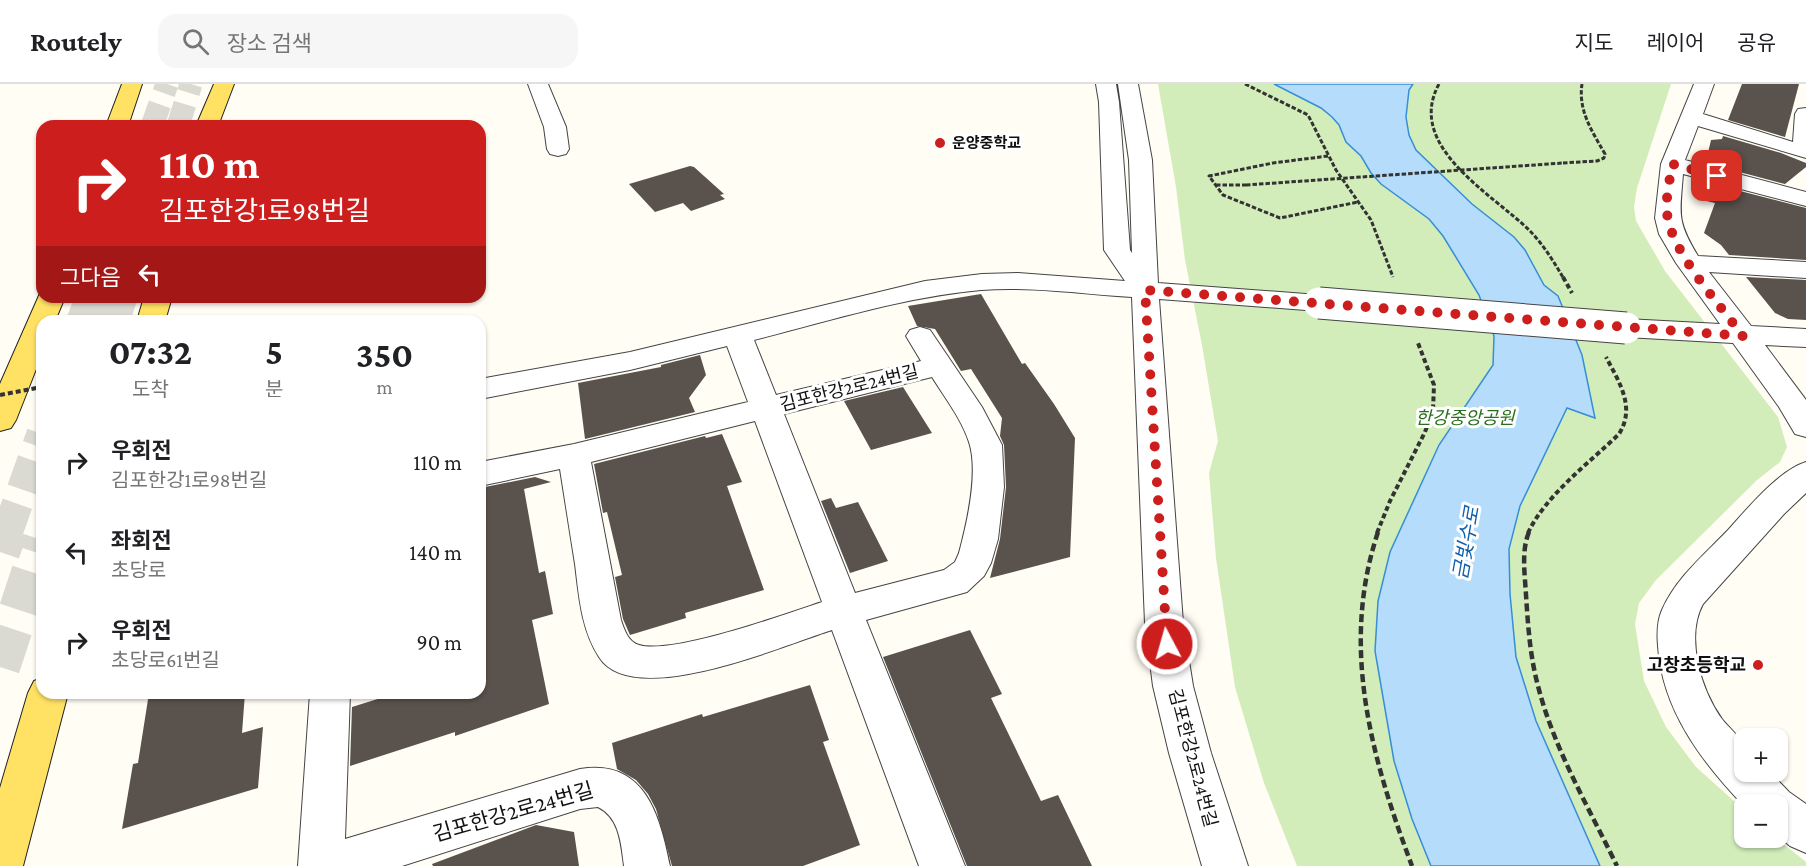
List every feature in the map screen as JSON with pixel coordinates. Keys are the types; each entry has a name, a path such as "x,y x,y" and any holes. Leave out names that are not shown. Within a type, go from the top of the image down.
{"main road":[{"path":"119,120 132,84"},
{"path":"209,120 224,84"},
{"path":"0,420 36,333"},
{"path":"0,866 46,699"}],"street":[{"path":"538,84 555,127 558,149"},
{"path":"1106,84 1110,113 1117,250 1145,290"},
{"name":"김포한강2로24번길","path":"1128,84 1138,157 1145,248 1145,290 1164,623 1173,686 1190,753 1225,866"},
{"path":"1704,84 1672,164 1667,218 1672,234 1689,263 1792,402 1806,426"},
{"path":"1690,117 1805,152 1806,116"},
{"path":"1672,164 1806,199"},
{"path":"1689,263 1806,270"},
{"path":"486,388 562,375 738,336 925,289 950,285 1018,281 1743,336 1806,338"},
{"name":"김포한강2로24번길","path":"738,336 942,866"},
{"path":"920,336 939,366"},
{"name":"김포한강2로24번길","path":"486,473 765,410 939,366 970,414 986,446 988,461 981,535 973,564 965,575 954,582 843,611 693,657 661,664 634,662 618,654 609,641 602,620 574,454"},
{"path":"1762,794 1736,768 1706,730 1687,694 1678,658 1676,632 1679,613 1690,594 1772,505 1806,474"},
{"path":"321,866 330,699"},
{"name":"김포한강2로24번길","path":"330,866 579,789 602,787 622,798 636,814 647,866"},
{"path":"1788,817 1806,831"}],"path":[{"path":"1245,84 1308,115 1328,156 1371,220 1396,284"},
{"path":"1438,84 1431,95 1429,123 1441,147 1461,169 1531,232 1555,263 1575,298"},
{"path":"1216,185 1245,185 1597,161 1604,158 1605,154 1582,110 1580,100 1582,84"},
{"path":"1328,156 1273,163 1209,176 1223,195 1280,218 1358,202"},
{"path":"1412,866 1392,814 1379,763 1359,652 1361,604 1368,562 1377,531 1396,487 1419,443 1435,399 1432,379 1416,337"},
{"path":"1601,348 1622,391 1627,407 1626,421 1619,434 1548,503 1534,520 1526,539 1524,563 1530,648 1538,687 1555,736 1617,866"},
{"path":"0,395 36,388"}],"green space":[{"name":"한강중앙공원","path":"1158,84 1671,84 1637,188 1634,207 1636,221 1665,271 1778,417 1787,447 1780,462 1757,480 1656,580 1639,603 1635,624 1644,681 1666,727 1696,767 1734,801 1734,848 1788,847 1806,862 1806,866 1297,866 1264,783 1235,687 1216,558 1209,473 1218,441 1185,260 1176,187"}],"water":[{"name":"금빛수로","path":"1274,84 1413,84 1409,90 1406,117 1409,135 1416,150 1472,204 1514,237 1525,250 1544,285 1558,296 1582,355 1595,418 1567,408 1520,506 1509,549 1510,594 1516,657 1536,721 1600,866 1431,866 1412,819 1394,761 1375,651 1378,601 1390,552 1439,445 1493,365 1494,336 1479,295 1443,236 1429,219 1381,184 1361,156 1346,142 1339,125 1332,117 1321,108"}],"building":[{"path":"1742,84 1799,84 1785,137 1728,120"},
{"path":"1723,136 1781,153 1806,163 1806,167 1785,184 1713,165 1714,162 1707,157 1711,140 1722,139"},
{"path":"690,166 724,194 720,195 725,199 691,211 683,203 655,212 629,184"},
{"path":"1705,182 1806,208 1806,260 1729,255 1721,245 1704,233 1715,203 1698,199"},
{"path":"1746,277 1806,280 1806,320 1788,319 1775,313"},
{"path":"981,294 1022,364 1025,363 1075,438 1070,557 990,578 1000,539 1006,487 1004,445 1000,436 1002,418 971,369 961,371 935,329 917,326 908,306"},
{"path":"700,355 706,375 689,398 695,412 585,439 578,383 661,367 661,365"},
{"path":"903,387 932,433 871,450 844,401"},
{"path":"722,434 742,482 727,486 764,590 685,613 686,618 630,635 623,619 615,577 622,575 607,512 603,513 594,464 705,436 706,438"},
{"path":"535,477 551,482 524,489 539,573 545,571 553,614 532,620 549,704 455,736 455,732 350,766 352,707 378,699 486,699 486,487"},
{"path":"831,498 836,508 858,502 888,561 850,573 821,501"},
{"path":"970,630 1002,694 991,698 1041,801 1058,795 1092,866 967,866 883,657"},
{"path":"810,685 829,740 823,742 860,845 803,866 672,866 656,809 648,794 636,780 617,769 612,743 702,714 703,717"},
{"path":"148,699 245,699 242,733 263,727 258,788 122,829 133,764 138,763"},
{"path":"536,825 574,832 579,866 433,866 432,864"}],"tunnel":[{"path":"154,120 167,84"},
{"path":"180,120 191,84"},
{"path":"84,315 89,303"},
{"path":"116,315 120,303"},
{"path":"7,533 36,451"},
{"path":"0,552 7,532"},
{"path":"0,667 36,558"}],"place":[{"name":"운양중학교","path":"940,143"},
{"name":"고창초등학교","path":"1758,665"}],"route":[{"path":"1167,644 1161,580 1145,290 1743,336 1689,263 1672,234 1667,218 1672,164 1717,176"}]}
